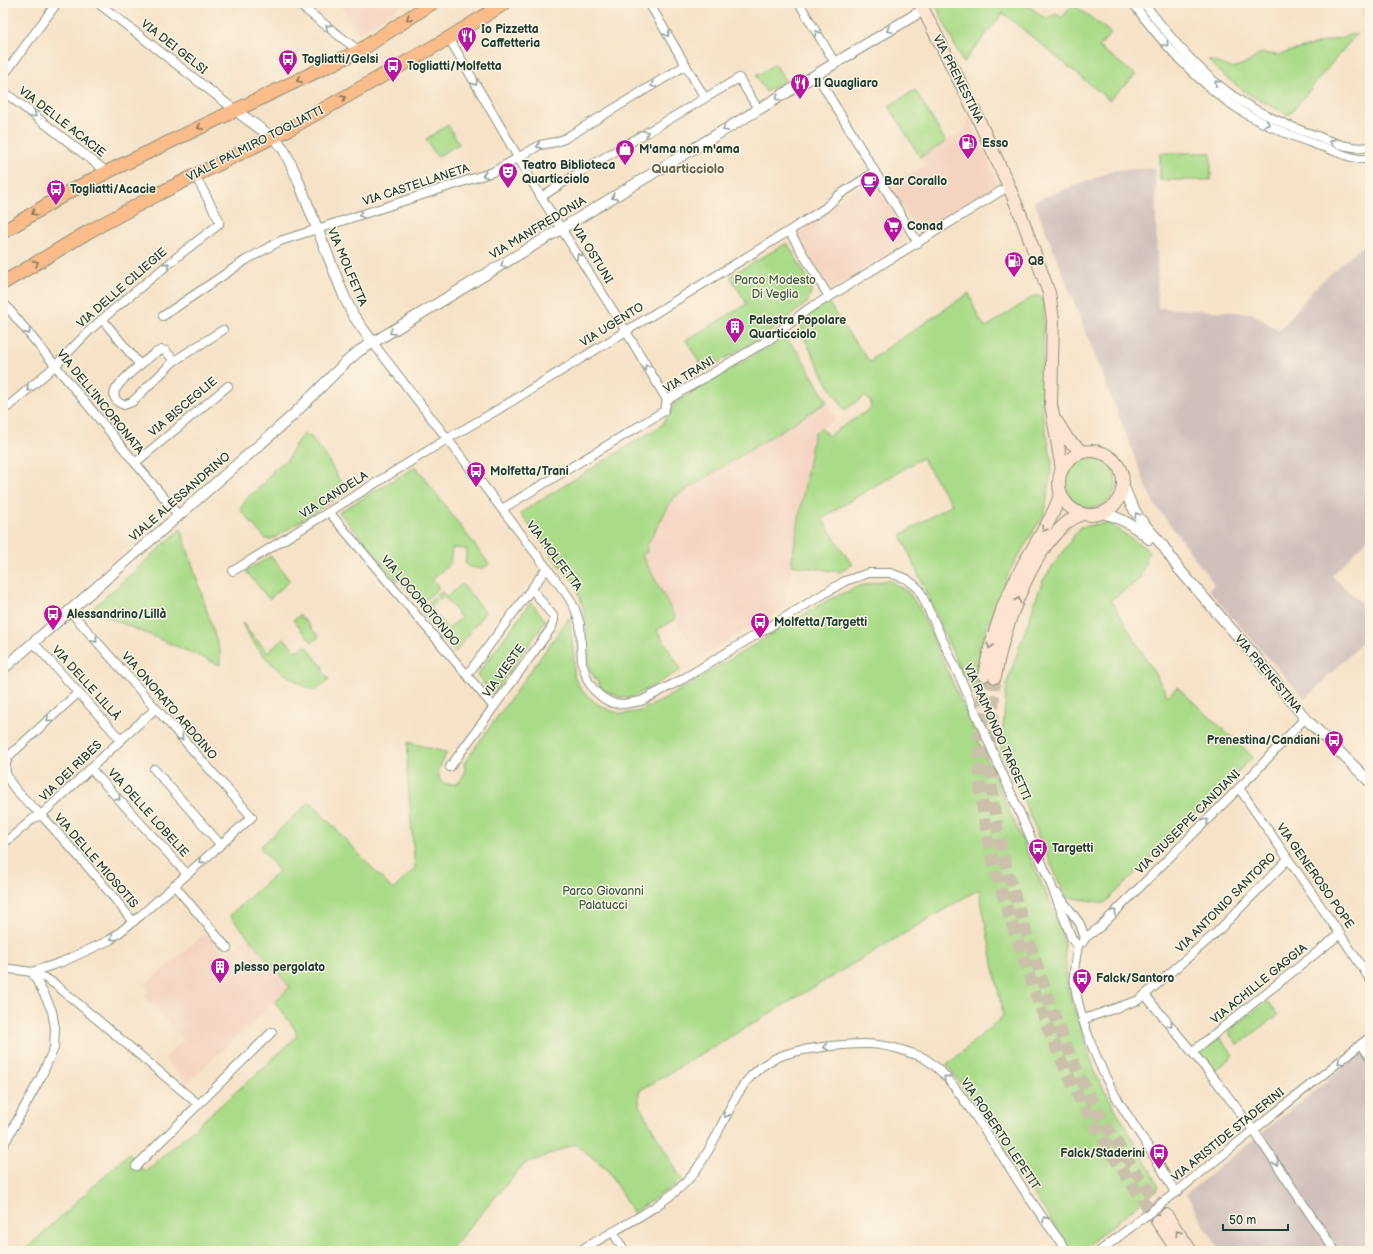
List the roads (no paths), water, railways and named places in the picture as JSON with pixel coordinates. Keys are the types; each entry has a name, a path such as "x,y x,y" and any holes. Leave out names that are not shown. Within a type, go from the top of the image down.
{"main road":[{"name":"VIALE PALMIRO TOGLIATTI","path":"3,283 88,232 195,175 287,130 449,38 505,3"},
{"path":"4,230 65,194 107,172 359,51 429,4"},
{"name":"VIA PRENESTINA","path":"921,6 975,112 1009,186 1037,256 1050,297 1054,330 1052,408 1062,470"},
{"name":"VIA PRENESTINA","path":"1052,408 1061,429 1068,440 1083,452"},
{"path":"1083,452 1101,453 1114,462 1121,471 1123,485 1121,495 1111,509 1103,513 1094,515 1082,514 1072,509 1061,494 1060,482 1062,470 1067,462 1083,452"},
{"path":"1061,494 1051,517 1022,565 1006,599 995,630 989,676 1000,653 1008,624 1029,576 1047,544 1068,522 1082,514"},
{"path":"1178,1251 1161,1218 1191,1251"}],"street":[{"path":"3,76 57,3"},
{"name":"VIA DEI GELSI","path":"98,3 235,110"},
{"path":"297,3 359,51"},
{"path":"649,3 705,98"},
{"path":"799,3 835,62 921,6"},
{"path":"1132,3 1214,82 1230,94 1264,114 1349,156 1370,159"},
{"path":"1144,3 1159,29"},
{"name":"VIA OSTUNI","path":"449,38 541,197 667,400"},
{"name":"VIA MANFREDONIA","path":"373,343 835,62"},
{"name":"VIA CASTELLANETA","path":"163,316 246,260 275,244 493,172 540,145 564,139 686,65"},
{"path":"816,74 918,243"},
{"path":"541,197 580,172 738,78 758,109"},
{"name":"VIA DELLE ACACIE","path":"3,92 107,172"},
{"name":"VIALE PALMIRO TOGLIATTI","path":"235,110 272,137"},
{"name":"VIA MOLFETTA","path":"272,137 284,150 350,310 373,343 568,596 575,609 580,624 582,663 588,681 594,690 603,698 612,703 620,704 637,702 683,679 754,637 834,586 851,578 873,573 890,573 907,578 919,589"},
{"path":"1317,140 1355,148 1370,147"},
{"name":"VIA UGENTO","path":"447,439 501,408 789,231 827,206 839,195 875,172"},
{"name":"VIA DELLE CILIEGIE","path":"3,412 55,366 102,319 219,224 219,220 195,175"},
{"name":"VIA TRANI","path":"502,509 664,411 667,400 770,339 808,310 1009,186"},
{"path":"789,231 829,297"},
{"name":"VIA DELL'INCORONATA","path":"3,302 179,516"},
{"path":"102,319 140,365"},
{"path":"174,361 166,351 162,350 155,353 119,384 115,390 114,395 116,399 121,404 132,402 174,361 223,330"},
{"name":"VIALE ALESSANDRINO","path":"3,669 279,428 350,358 373,343"},
{"name":"VIA BISCEGLIE","path":"135,463 228,386"},
{"name":"VIA CANDELA","path":"233,571 447,439"},
{"name":"VIA PRENESTINA","path":"1123,485 1135,512 1163,546 1172,560 1254,655 1305,718 1370,781"},
{"name":"VIA LOCOROTONDO","path":"328,512 493,706"},
{"name":"VIA PRENESTINA","path":"1103,513 1118,518 1134,527 1172,560"},
{"path":"467,675 547,568"},
{"name":"VIA VIESTE","path":"450,767 554,623 551,612 532,589"},
{"name":"VIA RAIMONDO TARGETTI","path":"919,589 963,684 1052,886 1072,939 1078,946"},
{"name":"VIA ONORATO ARDOINO","path":"69,610 252,817 220,844"},
{"name":"VIA DELLE LILLÀ","path":"34,642 120,740"},
{"name":"VIA DELLE MIOSOTIS","path":"78,693 12,753 6,763 6,772 12,784 104,884 133,922"},
{"name":"VIA DEI RIBES","path":"3,844 34,818 41,815 92,769 120,740 152,712"},
{"name":"VIA GIUSEPPE CANDIANI","path":"1085,938 1100,927 1239,788 1305,718"},
{"name":"VIA DELLE LOBELIE","path":"92,769 187,874"},
{"path":"32,972 62,962 102,945 110,940 133,922 220,844 154,770"},
{"name":"VIA GENEROSO POPE","path":"1239,788 1370,979"},
{"name":"VIA ANTONIO SANTORO","path":"1084,1019 1139,1000 1217,932 1288,859"},
{"path":"174,885 227,948"},
{"name":"VIA RAIMONDO TARGETTI","path":"1052,886 1074,914 1082,927 1085,938"},
{"path":"1066,922 1069,917 1074,914"},
{"name":"VIA ACHILLE GAGGIA","path":"1192,1052 1340,934"},
{"path":"1085,938 1078,946 1074,978 1084,1019 1096,1056 1104,1075 1120,1104 1162,1168 1175,1194"},
{"path":"3,968 32,972 53,983 198,1104"},
{"path":"3,1146 41,1077 54,1048 55,1028 52,1011 32,972"},
{"path":"1145,995 1254,1131 1335,1251"},
{"path":"136,1166 272,1032"},
{"name":"VIA ARISTIDE STADERINI","path":"1100,1251 1175,1194 1370,1037"},
{"name":"VIA ROBERTO LEPETIT","path":"579,1251 613,1232 669,1196 694,1172 715,1138 737,1092 762,1065 783,1054 849,1044 874,1044 894,1047 923,1058 947,1078 992,1140 1067,1251"},
{"path":"1361,1044 1370,1057"},
{"path":"613,1232 624,1251"}],"tunnel":[{"path":"984,675 980,743 981,794 988,842 1005,903 1041,1010 1064,1067 1102,1138 1157,1221"},
{"path":"995,677 991,753 995,816 1012,888 1023,923 1054,1014 1084,1085 1122,1152 1166,1215"}],"place":[{"name":"Io Pizzetta Caffetteria","path":"467,53"},
{"name":"Togliatti/Gelsi","path":"288,76"},
{"name":"Togliatti/Molfetta","path":"393,83"},
{"name":"Il Quagliaro","path":"800,100"},
{"name":"Esso","path":"968,160"},
{"name":"M'ama non m'ama","path":"625,166"},
{"name":"Teatro Biblioteca Quarticciolo","path":"508,189"},
{"name":"Bar Corallo","path":"870,198"},
{"name":"Togliatti/Acacie","path":"56,206"},
{"name":"Conad","path":"893,243"},
{"name":"Q8","path":"1014,278"},
{"name":"Palestra Popolare Quarticciolo","path":"735,344"},
{"name":"Molfetta/Trani","path":"476,488"},
{"name":"Alessandrino/Lillà","path":"53,631"},
{"name":"Molfetta/Targetti","path":"760,639"},
{"name":"Prenestina/Candiani","path":"1334,757"},
{"name":"Targetti","path":"1038,865"},
{"name":"plesso pergolato","path":"220,984"},
{"name":"Falck/Santoro","path":"1082,995"},
{"name":"Falck/Staderini","path":"1159,1170"}],"district":[{"name":"Quarticciolo","path":"688,169"}],"park label":[{"name":"Parco Modesto Di Veglia","path":"775,287"},
{"name":"Parco Giovanni Palatucci","path":"603,898"}]}
